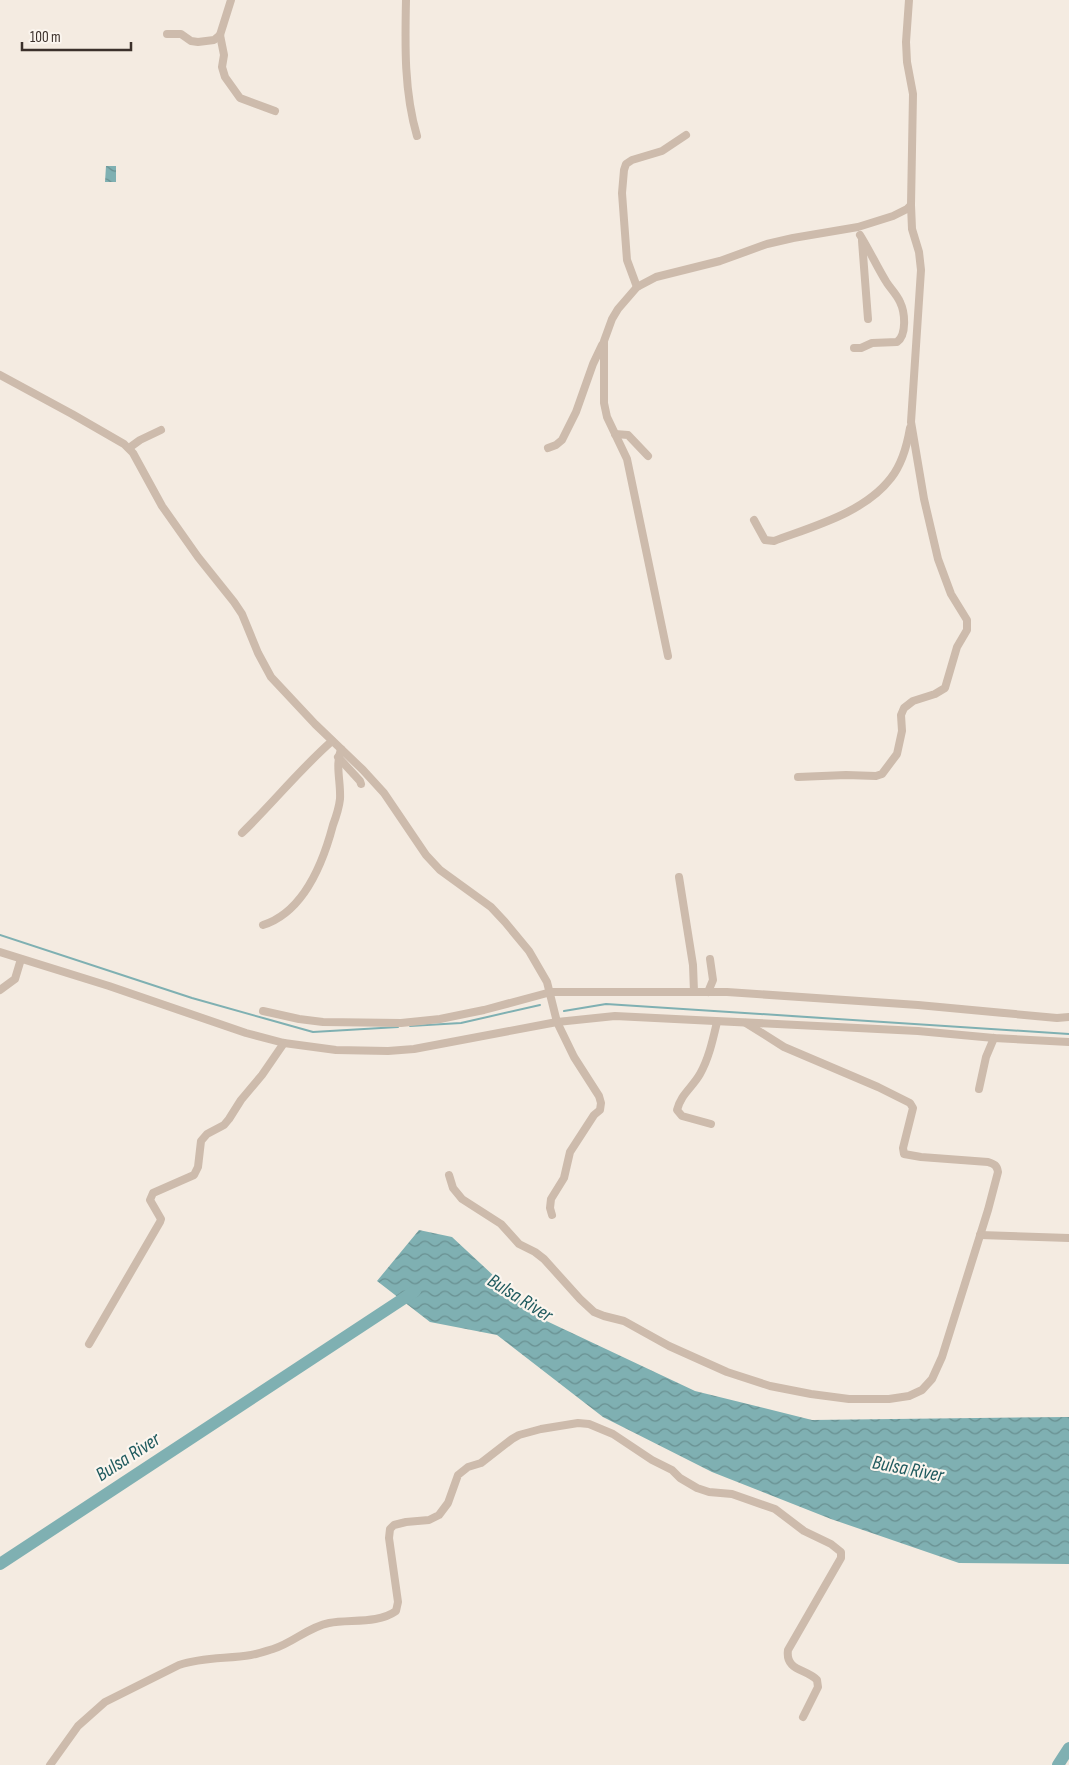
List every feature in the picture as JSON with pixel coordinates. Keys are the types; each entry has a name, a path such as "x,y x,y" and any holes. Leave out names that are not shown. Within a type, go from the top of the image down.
{"street":[{"path":"231,0 220,35 224,55 222,67 224,73 236,93 246,102 275,111"},
{"path":"406,0 406,61 409,96 417,136"},
{"path":"754,520 765,540 774,541 859,506 891,478 907,446 912,422 920,270 919,252 912,229 911,205 913,94 907,62 906,42 909,0"},
{"path":"167,34 181,34 191,41 198,42 214,40 220,35"},
{"path":"637,287 627,260 622,193 624,170 626,164 632,160 662,150 686,135"},
{"path":"548,448 562,440 576,412 612,319 637,287 656,277 720,261 767,244 793,238 859,231 894,216 911,205"},
{"path":"859,231 864,260 868,319"},
{"path":"854,348 861,348 872,343 897,342 903,328 903,308 900,301 888,285 859,231"},
{"path":"604,340 604,403 607,417 628,466 668,656"},
{"path":"0,375 72,414 129,448 138,458 162,506 198,558 242,614 258,653 271,677 332,741 361,784"},
{"path":"798,777 876,776 882,774 897,754 902,731 901,715 904,708 913,701 935,694 945,688 957,647 967,630 966,620 951,594 938,560 924,499 912,422"},
{"path":"129,448 140,440 161,430"},
{"path":"615,434 628,435 648,456"},
{"path":"242,833 270,806 312,757 332,741"},
{"path":"263,925 285,913 310,885 318,870 340,800 340,753"},
{"path":"340,753 384,793 426,856 440,870 491,907 506,922 544,974 551,992 557,1022 577,1062 602,1103 600,1110 594,1115 570,1152 564,1178 551,1199 550,1208 552,1215"},
{"path":"680,877 694,972 694,992"},
{"path":"0,952 109,986 246,1033 284,1043 336,1050 406,1050 557,1022 603,1016 918,1031 1069,1042"},
{"path":"0,990 15,979 21,959"},
{"path":"708,992 713,980 710,959"},
{"path":"263,1011 323,1022 378,1023 418,1021 484,1010 551,992 708,992 910,1005 1057,1018 1069,1017"},
{"path":"711,1124 682,1116 677,1110 680,1099 699,1075 705,1062 717,1022"},
{"path":"449,1175 453,1188 462,1199 501,1224 519,1244 544,1259 580,1300 598,1314 624,1321 669,1346 727,1372 777,1388 832,1397 868,1400 898,1398 916,1393 928,1385 942,1356 980,1235 998,1168 995,1164 904,1154 903,1148 913,1108 910,1103 878,1086 784,1046 761,1034 746,1023"},
{"path":"979,1089 986,1057 994,1038"},
{"path":"89,1344 160,1222 161,1219 150,1200 152,1193 194,1175 198,1166 201,1141 207,1134 229,1119 284,1043"},
{"path":"980,1235 1069,1238"},
{"path":"50,1765 78,1726 106,1702 179,1665 205,1659 252,1655 280,1647 306,1632 327,1623 362,1620 392,1614 396,1611 398,1602 389,1538 390,1529 394,1525 429,1520 440,1515 448,1504 458,1475 481,1462 519,1435 578,1423 589,1424 613,1434 652,1460 672,1470 680,1478 697,1488 709,1492 732,1494 774,1509 804,1531 831,1544 841,1552 842,1558 788,1650 787,1656 790,1663 817,1680 818,1687 803,1717"}],"water":[{"path":"106,166 116,166 116,182 105,182"},
{"path":"419,1230 452,1237 538,1317 695,1391 812,1420 1069,1417 1069,1564 959,1563 831,1519 712,1472 603,1417 497,1335 430,1322 377,1281"}],"waterway":[{"path":"0,935 192,998 313,1032 398,1027"},
{"path":"564,1011 606,1004 1069,1034"},
{"path":"410,1026 461,1023 540,1005"},
{"name":"Bulsa River","path":"0,1564 415,1291"},
{"path":"1058,1765 1069,1748"}]}
